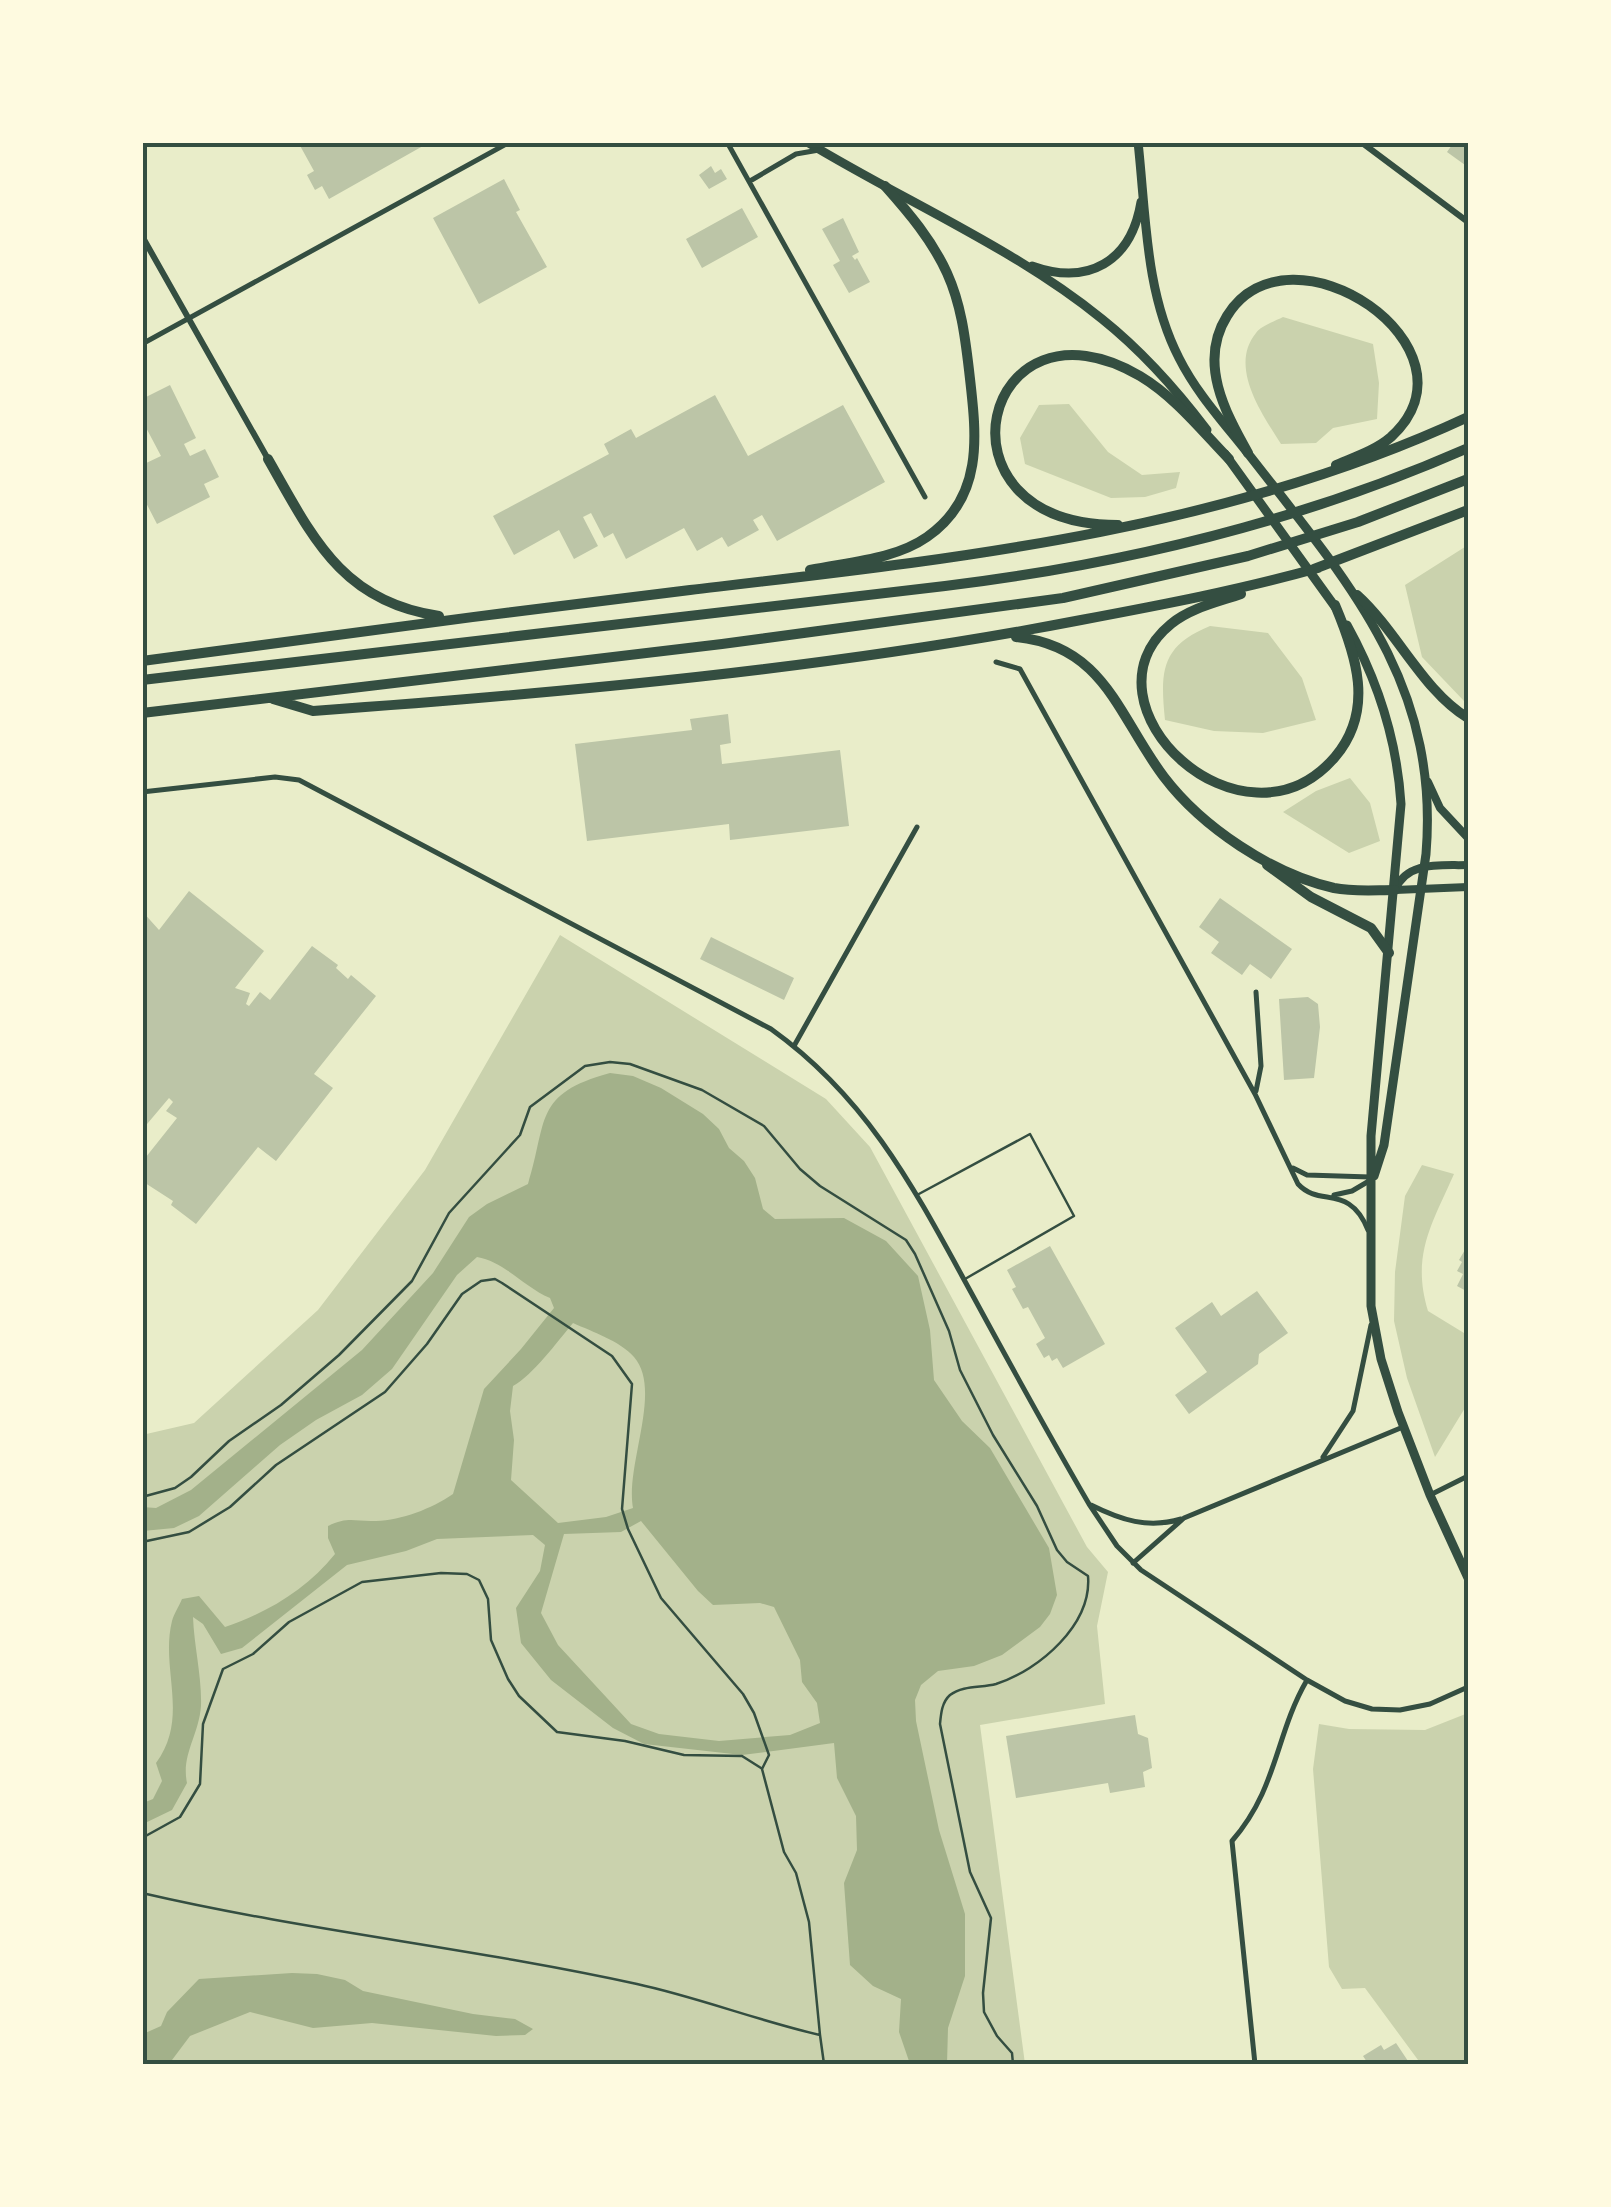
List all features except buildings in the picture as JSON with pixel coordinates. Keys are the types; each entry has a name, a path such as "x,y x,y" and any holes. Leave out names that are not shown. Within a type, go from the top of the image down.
{"highway":[{"path":"740,584 909,547 946,520 970,480 976,458 976,426 958,302 932,244 885,186"},
{"path":"1248,453 1226,413 1216,378 1215,349 1228,314 1250,293 1284,281 1310,282 1354,296 1387,319 1409,347 1416,370 1413,401 1403,423 1388,439 1300,482"},
{"path":"1154,522 1111,526 1085,522 1044,508 1016,488 999,463 994,439 999,404 1016,378 1034,365 1057,358 1086,357 1113,364 1154,386 1229,459"},
{"path":"142,662 460,617 1004,551 1154,522 1300,482 1366,462 1468,417"},
{"path":"142,680 1059,570 1246,528 1355,493 1468,448"},
{"path":"268,459 320,548 351,580 374,596 405,608 460,617"},
{"path":"142,713 741,641 1100,591 1213,566 1304,539 1468,479"},
{"path":"1335,605 1356,662 1359,700 1350,735 1327,766 1290,788 1248,792 1207,780 1172,752 1154,726 1142,685 1146,657 1157,638 1184,615 1468,510"},
{"path":"980,640 1216,594 1318,568"},
{"path":"1357,594 1383,620 1446,702 1468,718"},
{"path":"268,698 313,711 548,693 747,674 1005,637 1032,639 1064,650 1085,664 1110,690 1155,764 1180,796 1304,894 1371,928 1389,953"},
{"path":"1247,848 1290,872 1329,886 1395,890"}],"main road":[{"path":"806,142 1002,254 1087,307 1132,344 1171,384 1229,459 1335,605 1369,669 1391,735 1401,813 1371,1136 1373,1178 1368,1233 1372,1317 1380,1359 1404,1428 1468,1578"},
{"path":"1138,142 1154,287 1170,340 1198,390 1357,594 1407,695 1426,777 1424,867 1384,1145 1373,1178"},
{"path":"1002,254 1058,274 1100,266 1117,254 1132,232 1140,210 1142,182"},
{"path":"1426,777 1440,808 1468,838"},
{"path":"1395,890 1406,874 1424,867 1468,865"},
{"path":"1395,890 1468,887"}],"street":[{"path":"142,344 510,142"},
{"path":"728,142 925,497"},
{"path":"1360,142 1468,222"},
{"path":"750,181 796,154 820,150"},
{"path":"142,236 268,459"},
{"path":"996,662 1020,669 1256,1094 1302,1188 1346,1202 1358,1212 1368,1233"},
{"path":"142,792 276,777 300,780 720,1000 794,1046 838,1086 876,1130 1089,1504 1133,1563 1307,1680 1352,1704 1386,1711 1422,1706 1468,1687"},
{"path":"794,1046 917,827"},
{"path":"1256,992 1261,1066 1256,1094"},
{"path":"1288,1162 1307,1174 1373,1178"},
{"path":"1331,1196 1361,1187 1373,1178"},
{"path":"1320,1461 1353,1411 1372,1317"},
{"path":"1089,1504 1118,1518 1163,1524 1404,1428"},
{"path":"1430,1495 1468,1476"},
{"path":"1133,1563 1184,1518"},
{"path":"1255,2064 1232,1841 1263,1796 1294,1705 1307,1680"}],"lane":[{"path":"917,1196 1030,1134 1074,1216 964,1280"}],"path":[{"path":"142,1497 175,1488 192,1477 229,1441 281,1405 395,1301 412,1281 449,1213 520,1135 530,1106 584,1066 610,1062 656,1072 702,1090 764,1126 800,1169 850,1206 898,1234 915,1254 949,1331 960,1370 993,1436 1042,1515 1057,1550 1088,1576 1086,1602 1064,1639 1036,1663 998,1683 964,1689 949,1696 942,1706 940,1724 970,1872 992,1918 982,1993 984,2012 996,2036 1012,2054 1012,2064"},
{"path":"142,1542 188,1532 230,1506 276,1465 384,1392 427,1344 462,1294 481,1281 495,1279 612,1356 632,1384 622,1509 628,1529 662,1598 743,1694 754,1713 769,1755 762,1769"},
{"path":"142,1838 180,1817 200,1784 203,1724 223,1669 253,1654 290,1622 362,1582 467,1574 479,1580 488,1600 491,1640 508,1678 520,1696 557,1732 624,1740 684,1755 742,1756 762,1769 784,1852 796,1873 810,1922 824,2064"},
{"path":"142,1894 642,1985 820,2036"}],"shaded area":[{"path":"1283,317 1373,344 1379,383 1377,419 1333,428 1316,443 1281,444 1251,390 1246,361 1248,346 1256,333"},
{"path":"1069,404 1108,452 1142,475 1180,472 1176,488 1145,497 1111,498 1025,464 1020,438 1039,405"},
{"path":"1468,545 1468,701 1464,701 1422,657 1405,585"},
{"path":"1210,626 1268,633 1302,678 1316,720 1263,733 1214,731 1165,720 1163,687 1167,662 1182,642"},
{"path":"1350,778 1370,803 1380,841 1349,853 1283,812 1316,791"},
{"path":"560,935 826,1099 870,1147 1087,1547 1108,1572 1097,1626 1105,1704 980,1725 1025,2064 143,2064 142,1435 194,1423 318,1310 425,1170"},
{"path":"610,1073 633,1076 703,1114 744,1161 755,1178 763,1209 775,1219 844,1218 886,1241 918,1276 930,1330 934,1380 962,1421 990,1448 1049,1548 1057,1595 1040,1627 1002,1655 974,1666 938,1671 921,1685 915,1700 939,1830 965,1914 965,1976 948,2028 947,2064 910,2064 899,2032 901,1999 873,1986 850,1965 844,1883 857,1850 856,1816 837,1778 834,1743 742,1755 644,1744 613,1728 551,1680 521,1643 516,1608 540,1571 545,1545 533,1535 437,1539 347,1565 242,1648 221,1654 203,1624 193,1617 201,1706 186,1763 187,1783 172,1810 143,1824 143,1803 153,1799 162,1781 156,1763 166,1746 173,1711 169,1639 182,1599 199,1596 225,1627 241,1621 285,1598 324,1567 335,1554 328,1526 347,1520 406,1516 453,1494 484,1389 554,1308 550,1298 497,1264 477,1257 457,1275 392,1369 362,1395 280,1445 199,1516 174,1528 143,1531 142,1507 156,1508 191,1490 362,1350 433,1273 469,1217 528,1184 548,1112 555,1100 585,1081","holes":["573,1323 614,1342 634,1357 642,1371 644,1408 634,1471 633,1508 606,1517 558,1523 511,1480 514,1440 510,1411 513,1386 537,1366","641,1521 713,1605 760,1603 774,1607 800,1660 802,1682 817,1703 820,1723 790,1735 719,1741 659,1734 631,1724 558,1645 541,1613 564,1534 621,1532"]},
{"path":"1422,1165 1454,1174 1426,1240 1422,1273 1428,1311 1468,1332 1468,1403 1435,1457 1407,1378 1394,1321 1395,1272 1405,1196"},
{"path":"1468,1713 1468,2064 1421,2064 1365,1988 1342,1989 1329,1967 1313,1769 1319,1724 1349,1729 1425,1730"},
{"path":"317,1974 345,1980 363,1991 515,2019 533,2029 525,2035 496,2036 372,2023 313,2028 250,2012 190,2036 169,2064 143,2064 143,2034 161,2026 167,2012 199,1979"}]}
